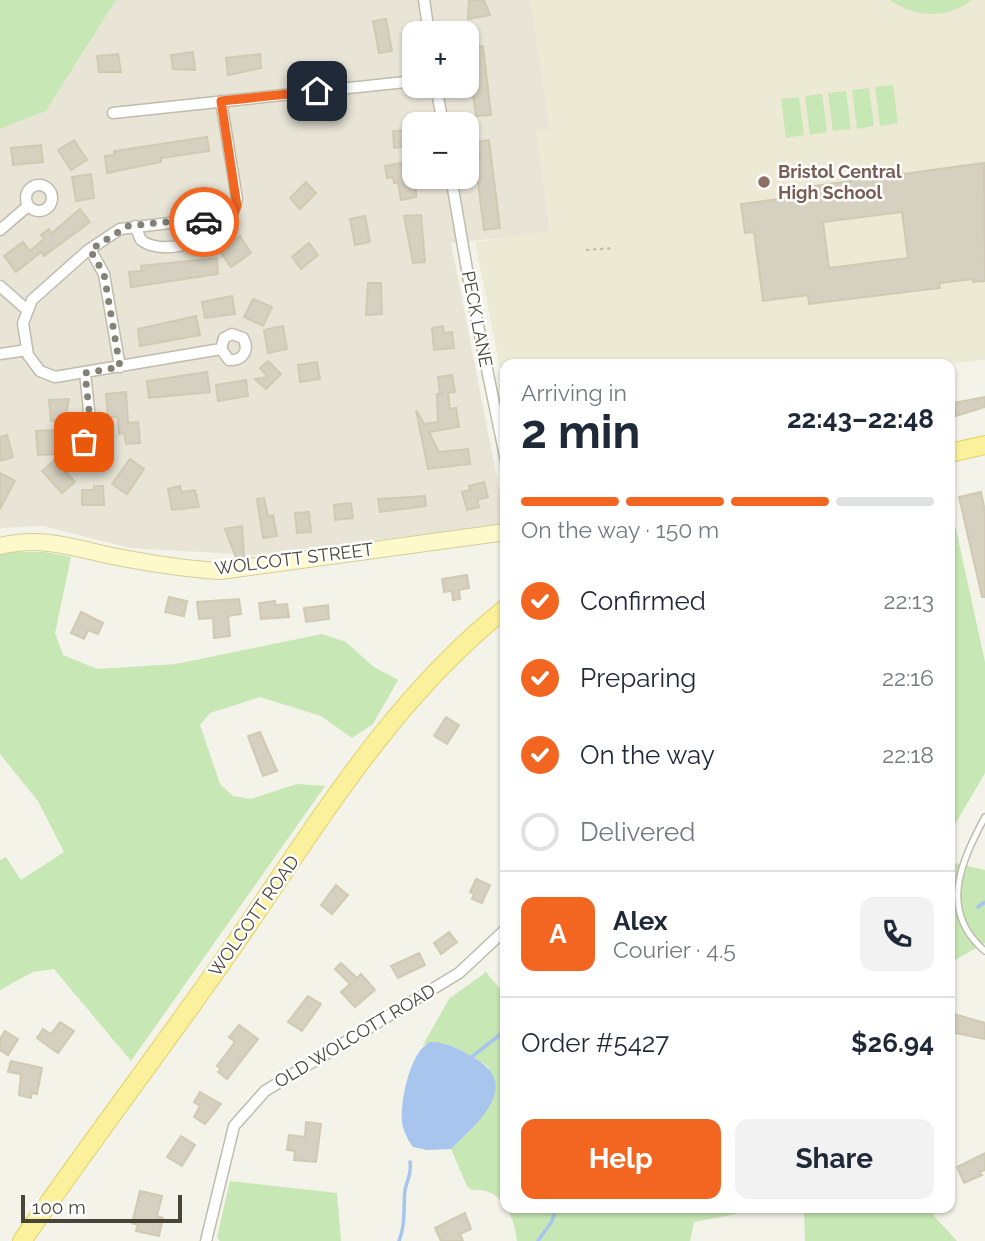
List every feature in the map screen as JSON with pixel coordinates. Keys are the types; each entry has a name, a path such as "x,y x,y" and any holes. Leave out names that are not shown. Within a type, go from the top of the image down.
{"main road":[{"path":"955,452 985,445"},
{"name":"WOLCOTT STREET","path":"0,546 21,541 52,541 181,569 220,570 500,532"},
{"name":"WOLCOTT ROAD","path":"22,1241 186,1015 383,731 439,666 500,613"}],"street":[{"path":"424,0 427,21"},
{"path":"113,113 402,82"},
{"path":"221,101 237,206 227,220 211,223 185,221 120,229 90,250 26,309 23,323 27,350 33,364 45,374 60,377 221,349"},
{"name":"PECK LANE","path":"453,189 500,432"},
{"path":"0,230 28,206"},
{"path":"135,226 141,240 157,247 199,240 207,233 211,223"},
{"path":"90,250 104,274 120,367"},
{"path":"0,285 26,309"},
{"path":"0,354 27,350"},
{"path":"85,373 92,438"},
{"name":"OLD WOLCOTT ROAD","path":"206,1241 234,1126 265,1091 459,973 500,935"}],"lane":[{"path":"985,817 962,864 957,888 959,915 972,940 985,951"}],"path":[{"path":"586,250 612,248"}],"shaded area":[{"path":"116,0 531,0 550,130 537,132 550,233 451,243 500,493 500,525 253,555 130,548 42,526 0,528 0,129 46,111"},
{"name":"Bristol Central High School","path":"531,0 985,0 985,360 955,363 955,359 500,359 500,367 475,242 550,232 537,132 550,130"}],"green space":[{"path":"0,0 116,0 46,111 0,129"},
{"path":"890,0 972,0 952,11 931,14 910,10"},
{"path":"893,85 898,123 880,126 875,87"},
{"path":"869,88 874,126 857,129 852,90"},
{"path":"846,91 851,129 833,131 828,93"},
{"path":"822,94 827,132 810,135 805,96"},
{"path":"799,97 804,135 786,138 781,99"},
{"path":"955,525 985,662 985,773 955,824"},
{"path":"10,552 45,552 71,557 55,633 63,655 97,669 176,664 322,634 346,642 374,667 398,680 373,724 352,738 321,716 260,697 210,713 200,725 220,784 233,796 251,799 297,784 325,786 131,1061 54,969 33,972 0,990 0,860 6,857 21,880 64,852 38,801 0,754 0,555"},
{"path":"955,863 985,870 985,943 955,960"},
{"path":"486,972 500,989 500,1200 491,1193 472,1190 467,1186 451,1149 474,1127 489,1067 448,1045 423,1045 449,999"},
{"path":"230,1181 337,1193 341,1241 220,1241 217,1237"},
{"path":"509,1213 737,1213 694,1222 690,1241 517,1241"},
{"path":"804,1213 933,1213 957,1241 805,1241"}],"water":[{"path":"430,1042 449,1045 476,1059 489,1070 495,1081 495,1093 490,1105 472,1129 451,1149 427,1150 413,1147 403,1125 403,1102 408,1078 417,1055"}],"building":[{"path":"469,0 484,0 490,15 468,19"},
{"path":"386,19 392,51 379,53 373,21"},
{"path":"483,46 491,115 479,116 479,112 475,112 474,98 479,98 479,47"},
{"path":"193,52 195,70 173,69 171,55"},
{"path":"118,54 121,72 99,72 97,56"},
{"path":"260,54 261,68 228,75 226,58"},
{"path":"402,130 402,147 394,148 393,131"},
{"path":"207,137 209,151 161,158 161,162 107,173 105,156 114,155 114,151"},
{"path":"74,140 87,160 71,170 58,150"},
{"path":"489,140 500,228 484,230 479,189 479,142"},
{"path":"41,145 43,162 13,165 11,148"},
{"path":"401,163 402,189 416,189 416,197 401,200 398,182 394,183 393,177 387,178 385,166"},
{"path":"984,163 985,281 973,282 973,279 939,283 940,288 809,304 808,295 763,301 754,232 745,233 741,204 793,197 792,189","holes":["902,212 908,258 829,268 823,222"]},
{"path":"91,174 94,198 76,201 72,177"},
{"path":"306,182 316,193 300,209 290,198"},
{"path":"80,209 90,222 44,256 41,252 16,272 4,256 23,242 30,251 44,239 41,235 49,229 52,233"},
{"path":"421,215 425,262 413,263 404,216"},
{"path":"365,216 370,242 355,245 350,219"},
{"path":"240,236 251,253 231,267 219,250"},
{"path":"309,243 318,255 301,269 292,257"},
{"path":"217,258 218,274 131,287 129,272 142,271 141,266"},
{"path":"368,283 381,283 382,314 366,315"},
{"path":"232,296 235,314 205,318 202,302"},
{"path":"253,299 272,307 263,326 244,317"},
{"path":"196,316 200,335 140,346 138,329"},
{"path":"283,326 287,349 268,353 264,330"},
{"path":"443,326 444,333 452,332 454,348 434,350 432,328"},
{"path":"268,361 281,374 266,389 255,379 268,377 260,368"},
{"path":"317,362 320,379 300,382 298,365"},
{"path":"207,372 210,392 149,398 147,381"},
{"path":"452,375 455,392 448,393 450,409 456,408 459,427 429,432 439,452 468,449 470,464 428,469 416,410 424,424 438,422 437,394 440,394 438,377"},
{"path":"246,380 248,396 218,401 216,385"},
{"path":"126,392 128,423 138,422 140,443 126,444 124,433 119,434 118,417 108,418 106,394"},
{"path":"985,397 985,407 956,416 955,403"},
{"path":"69,399 65,420 51,421 49,400"},
{"path":"57,430 59,454 38,455 36,431"},
{"path":"7,435 13,457 0,461 0,437"},
{"path":"130,459 144,469 127,494 112,484"},
{"path":"55,460 75,482 62,493 42,471"},
{"path":"0,473 15,481 0,509"},
{"path":"484,482 488,497 477,500 479,507 467,510 462,492 470,490 469,486"},
{"path":"94,486 103,486 104,505 82,505 82,490 94,490"},
{"path":"180,486 181,492 195,490 199,507 172,510 168,489"},
{"path":"981,492 985,511 985,597 982,597 959,497"},
{"path":"425,496 426,506 380,512 378,499"},
{"path":"264,498 268,516 273,515 277,536 263,538 257,499"},
{"path":"351,503 353,518 335,520 334,505"},
{"path":"309,512 311,532 297,533 295,513"},
{"path":"242,526 244,557 236,558 225,529"},
{"path":"467,575 469,588 459,590 460,599 453,600 452,591 444,592 442,579"},
{"path":"169,597 187,601 184,616 165,612"},
{"path":"239,599 241,614 228,616 230,636 214,638 213,618 199,619 197,602"},
{"path":"275,601 275,605 287,604 289,617 261,619 259,603"},
{"path":"328,605 329,619 306,622 304,608"},
{"path":"81,612 103,623 98,634 88,630 84,639 71,633"},
{"path":"446,717 459,725 447,744 434,736"},
{"path":"260,732 277,771 263,776 248,736"},
{"path":"476,879 490,885 482,903 472,899 474,894 470,892"},
{"path":"336,885 348,895 332,914 321,905"},
{"path":"449,932 457,942 441,954 434,943"},
{"path":"419,953 425,965 398,978 391,966"},
{"path":"341,963 357,978 361,974 375,990 355,1007 341,992 350,984 335,969"},
{"path":"308,996 321,1004 302,1031 288,1022"},
{"path":"955,1014 985,1023 985,1039 955,1033"},
{"path":"60,1022 74,1031 58,1053 37,1038 43,1029 51,1034"},
{"path":"239,1025 258,1039 227,1079 218,1072 221,1069 217,1066 235,1042 229,1037"},
{"path":"5,1031 18,1039 8,1055 0,1050 0,1039"},
{"path":"11,1061 42,1068 37,1094 32,1093 31,1098 19,1095 21,1074 8,1072"},
{"path":"200,1092 221,1104 205,1124 194,1117 200,1106 194,1102"},
{"path":"306,1122 321,1124 316,1162 294,1160 295,1151 287,1150 289,1135 305,1137"},
{"path":"181,1136 195,1145 182,1166 167,1157"},
{"path":"985,1153 985,1170 980,1172 982,1175 964,1183 957,1167"},
{"path":"140,1191 162,1196 157,1216 163,1218 159,1236 136,1231 138,1225 132,1223"},
{"path":"465,1213 471,1229 460,1234 463,1241 441,1241 435,1228"}],"waterway":[{"path":"978,907 985,902"},
{"path":"469,1059 500,1035"},
{"path":"399,1241 403,1228 410,1162"},
{"path":"538,1241 554,1213"}],"way so far":[{"path":"84,442 92,438 85,373 120,367 104,274 90,250 128,226 175,221 204,222"}],"place":[{"name":"Bristol Central High School","path":"764,182"}],"route":[{"path":"204,222 216,224 227,220 237,206 221,101 317,91"}]}
